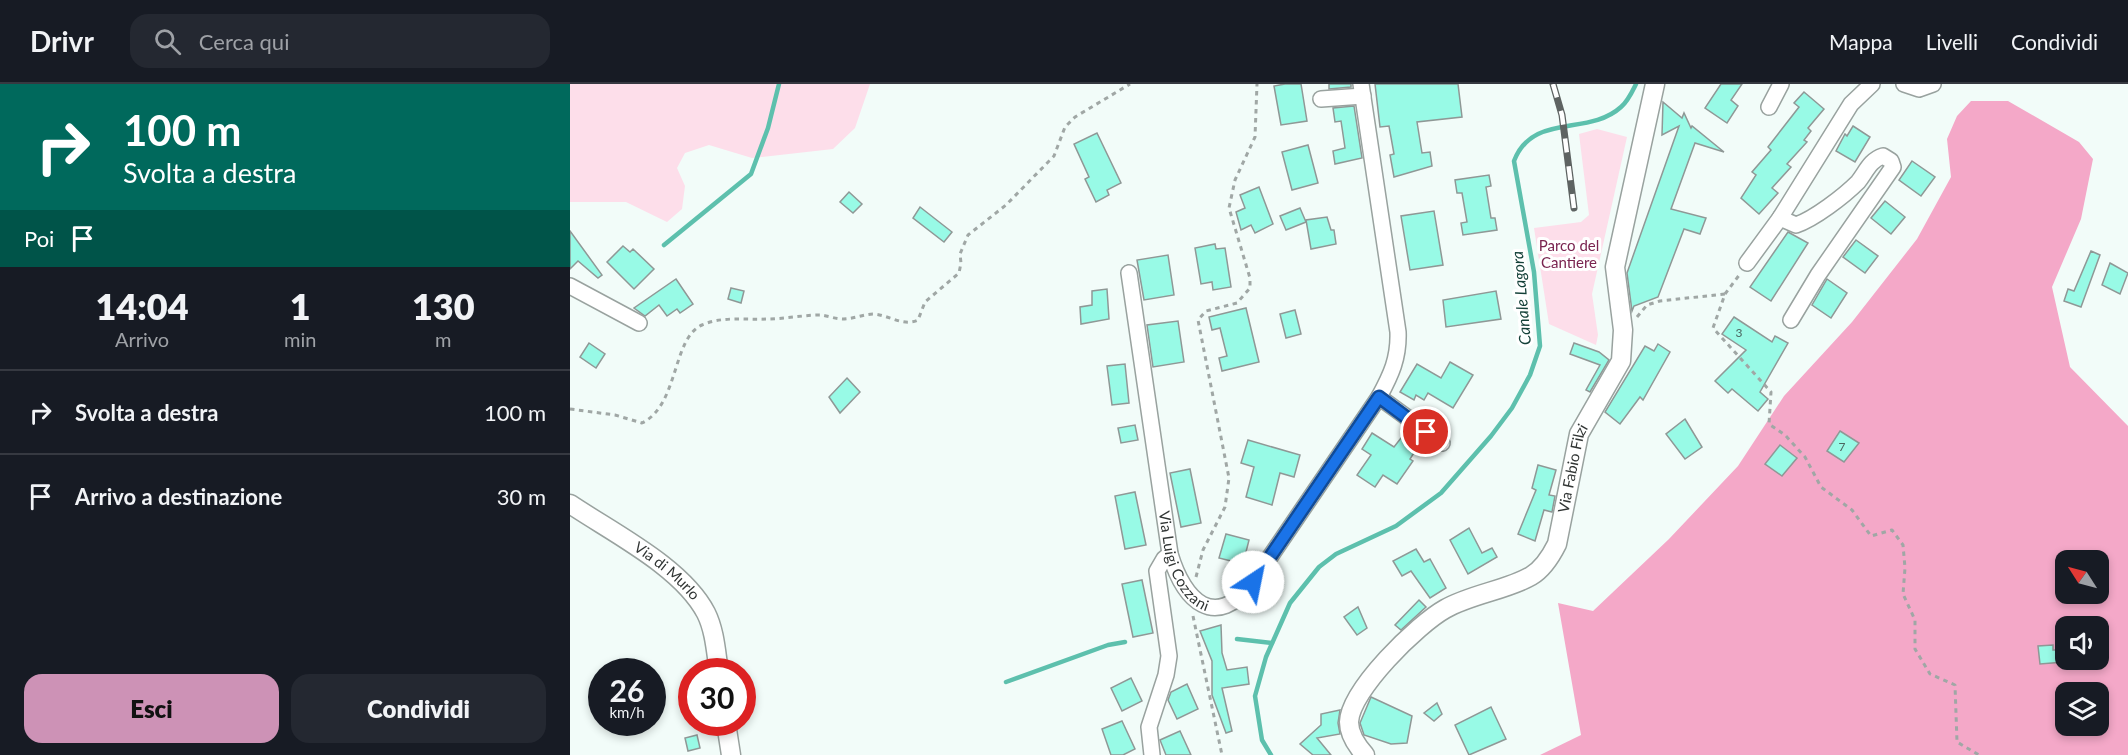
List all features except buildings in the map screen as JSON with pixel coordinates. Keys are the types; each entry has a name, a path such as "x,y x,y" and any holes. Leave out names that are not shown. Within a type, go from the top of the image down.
{"street":[{"name":"Via Fabio Filzi","path":"1365,755 1358,748 1351,731 1352,711 1365,687 1416,628 1445,609 1531,576 1548,560 1557,544 1579,434 1621,361 1623,330 1615,267 1655,84"},
{"path":"1769,107 1781,84"},
{"path":"1748,263 1780,218 1851,104 1872,84"},
{"path":"1904,84 1919,89 1933,84"},
{"name":"Via Luigi Cozzani","path":"1129,273 1170,554 1178,579 1192,598 1207,606 1218,607 1231,604 1243,596 1379,397 1395,366 1398,341 1362,90"},
{"path":"1321,99 1362,90"},
{"path":"1780,218 1796,225 1809,221 1857,183 1876,158 1883,156 1891,161 1893,167 1883,185 1818,275 1791,320"},
{"path":"570,286 639,322"},
{"path":"1379,397 1442,443"},
{"name":"Via di Murlo","path":"570,504 651,558 683,584 707,615 716,658"},
{"path":"1152,755 1149,728 1166,675 1169,656 1157,571 1170,554"},
{"path":"728,736 731,755"}],"path":[{"path":"570,409 615,415 642,423 654,417 676,373 685,342 700,326 708,323 743,318 821,315 856,319 869,314 883,315 906,322 918,320 925,303 959,273 962,263 960,254 968,235 1006,205 1054,156 1065,127 1075,117 1130,84"},
{"path":"1222,755 1193,615 1192,598 1203,550 1225,507 1229,478 1197,324 1202,313 1237,303 1250,288 1250,278 1229,208 1235,180 1255,137 1257,84"},
{"path":"1748,263 1725,294 1716,313 1713,328 1716,335 1771,392 1769,424 1785,435 1805,457 1821,487 1852,510 1871,536 1892,530 1903,545 1905,568 1902,594 1915,620 1915,649 1930,674 1955,685 1957,742 1979,755"},
{"path":"1634,321 1647,305 1660,301 1725,294"}],"green space":[{"path":"570,84 870,84 855,128 833,149 752,158 709,145 685,153 677,168 685,186 682,209 667,222 626,202 570,202"},
{"name":"Parco del Cantiere","path":"1597,129 1627,137 1592,294 1598,335 1596,345 1549,324 1534,228 1581,222 1589,215 1579,134"}],"shaded area":[{"path":"1971,101 2008,101 2079,142 2093,159 2081,219 2052,287 2070,367 2128,426 2128,755 1540,755 1581,735 1558,603 1593,611 1669,539 1738,466 1784,396 1852,322 1917,239 1951,177 1947,139 1957,116"}],"waterway":[{"path":"664,245 751,174 768,128 779,84"},
{"name":"Canale Lagora","path":"1271,755 1262,740 1255,696 1266,657 1290,603 1319,567 1336,554 1396,526 1441,493 1491,436 1512,408 1530,375 1540,346 1534,272 1514,161 1523,146 1534,136 1548,130 1608,116 1623,105 1636,84"},
{"path":"1237,639 1272,643"},
{"path":"1006,682 1108,645 1125,642"}],"railway":[{"path":"1553,84 1562,115 1574,208"}],"route":[{"path":"1253,582 1379,397 1426,432"}]}
